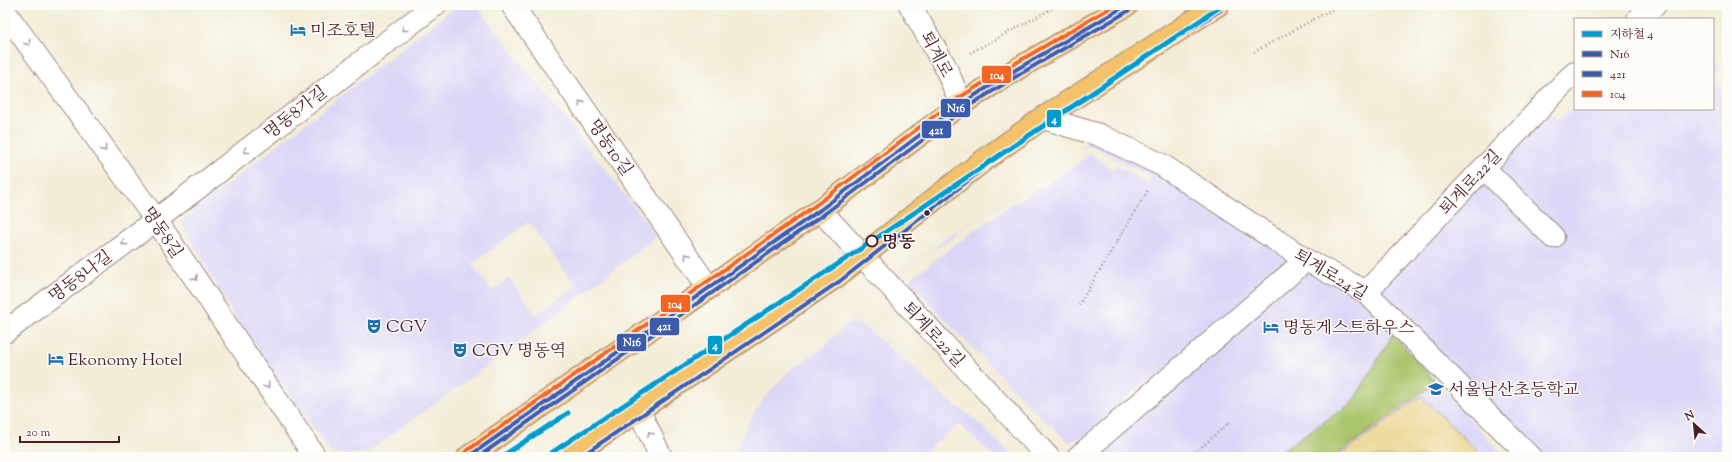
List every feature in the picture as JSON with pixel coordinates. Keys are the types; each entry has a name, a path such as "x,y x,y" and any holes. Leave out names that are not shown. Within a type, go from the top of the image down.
{"main road":[{"path":"468,457 820,210 961,104 1017,69 1126,5"},
{"path":"569,457 837,276 983,161 1043,118 1218,5"}],"street":[{"name":"명동8가길","path":"156,220 435,5"},
{"name":"명동10길","path":"512,5 709,288"},
{"name":"퇴계로","path":"910,5 945,66 961,104"},
{"path":"1639,18 1656,5"},
{"name":"명동8길","path":"5,12 156,220 314,457"},
{"name":"퇴계로22길","path":"1366,292 1574,74"},
{"name":"퇴계로24길","path":"1043,118 1099,135 1162,165 1306,260 1366,292 1530,457"},
{"path":"1484,168 1552,237"},
{"name":"퇴계로22길","path":"820,210 1048,457"},
{"name":"명동8나길","path":"5,332 156,220"},
{"path":"1078,457 1306,260"},
{"path":"639,411 662,457"}],"path":[{"path":"945,66 1059,5"},
{"path":"1254,52 1340,5"},
{"path":"1079,305 1162,165"},
{"path":"1190,457 1230,422"}],"shaded area":[{"path":"458,5 476,5 657,236 516,345 365,454 331,453 229,308 180,221","holes":["528,222 576,286 536,315 509,278 492,291 472,264"]},
{"path":"1714,61 1720,69 1714,76"},
{"path":"1714,78 1727,95 1727,457 1531,457 1366,292 1541,107 1558,121 1574,109 1574,110 1714,110"},
{"path":"1099,135 1351,284 1504,457 1483,457 1421,396 1338,457 1334,457 1436,383 1393,334 1352,403 1276,454 1278,457 1074,457 1068,451 1070,451 1147,384 1146,380 1084,437 1069,442 1025,402 1022,394 1020,396 993,368 991,364 990,365 958,333 909,280 960,241 966,239 965,237 1010,206 1078,164 1090,153 1113,170 1116,165 1148,184 1150,181 1150,176 1091,146 1078,149"},
{"path":"1060,161 959,231 956,236 939,247 935,247 905,267 901,277 1040,422 900,277 904,267"},
{"path":"850,315 864,318 943,397 967,413 1015,457 995,457 959,425 918,457 734,457 746,427 764,398 792,368 822,349 845,325 852,323 859,324 866,328 919,374 864,319"}],"green space":[{"path":"1393,334 1436,382 1334,457 1278,457 1276,454 1352,403"}],"sand":[{"path":"1421,396 1483,457 1338,457"}],"metro line":[{"name":"4","path":"545,457 841,262 1223,5"},
{"name":"4","path":"501,457 568,413"}],"transit line":[{"name":"104","path":"465,452 816,205 957,99 1115,5"},
{"name":"N16","path":"468,457 820,210 961,104 1017,69 1127,5"},
{"name":"421","path":"478,457 823,215 964,109 1020,74 1130,10"},
{"name":"421","path":"580,457 840,281 987,166 1046,123 1221,10"}],"place":[{"name":"미조호텔","path":"298,30"},
{"name":"명동","path":"872,241"},
{"name":"CGV","path":"374,326"},
{"name":"명동게스트하우스","path":"1271,327"},
{"name":"CGV 명동역","path":"460,350"},
{"name":"Ekonomy Hotel","path":"56,359"},
{"name":"서울남산초등학교","path":"1436,389"}]}
